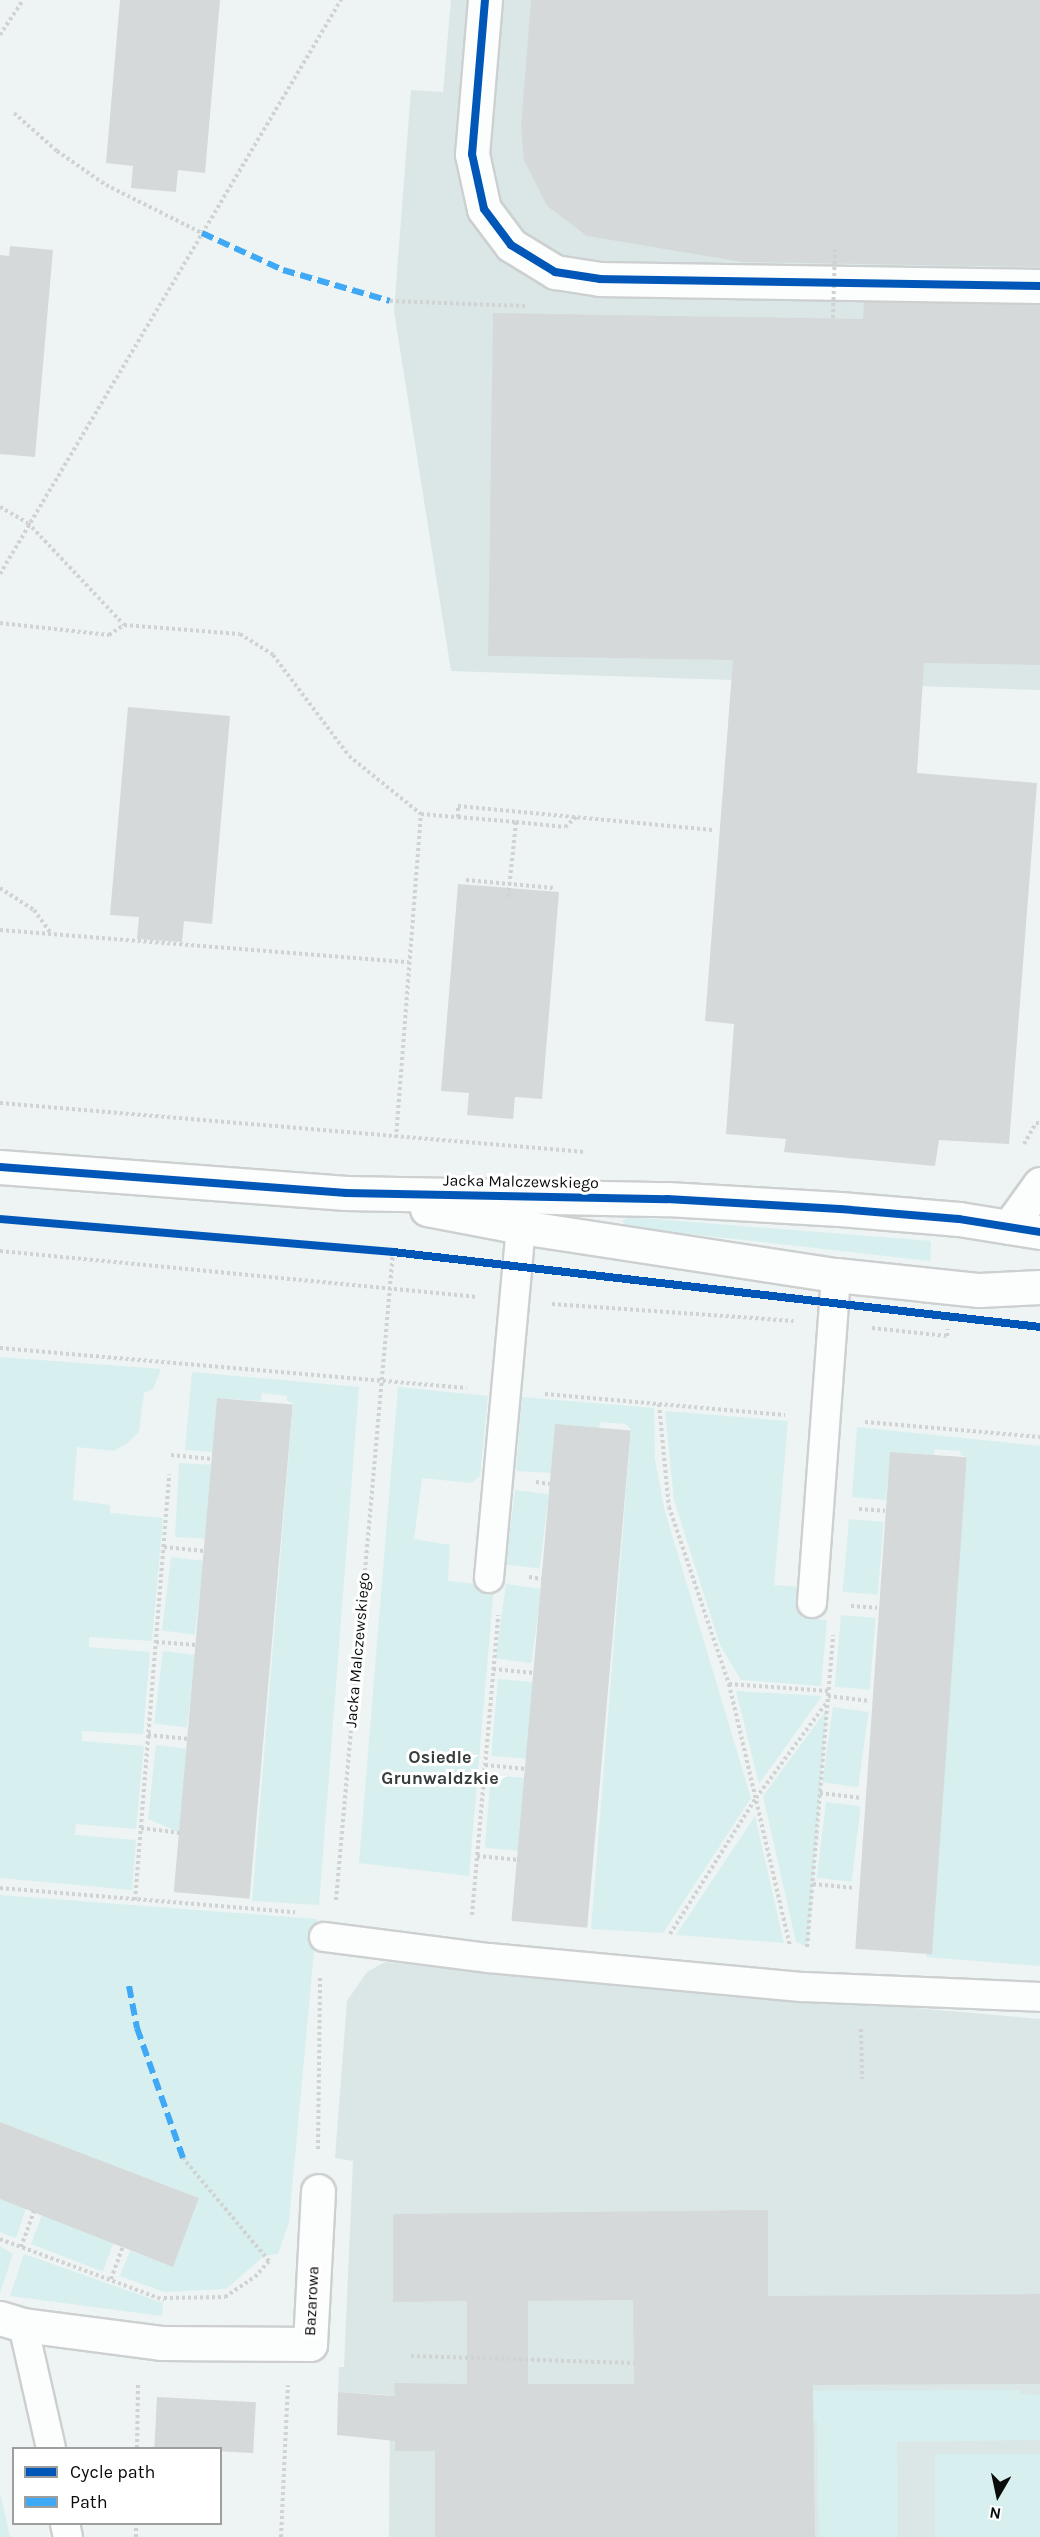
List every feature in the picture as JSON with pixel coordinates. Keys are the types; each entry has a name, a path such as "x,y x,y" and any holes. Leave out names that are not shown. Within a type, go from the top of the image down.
{"street":[{"path":"485,0 472,154 484,209 511,245 555,272 600,279 1040,286"},
{"name":"Jacka Malczewskiego","path":"0,1167 346,1193 667,1199 840,1209 1025,1229"},
{"path":"1025,1229 1040,1184"},
{"name":"Jacka Malczewskiego","path":"346,1193 521,1227 836,1275 979,1290 1040,1287"},
{"name":"Bazarowa","path":"11,2322 161,2343 310,2344 318,2191"}],"lane":[{"path":"489,1578 521,1227"},
{"path":"824,1604 836,1275"},
{"path":"324,1937 489,1958 860,1989 1040,1996"},
{"path":"11,2322 51,2447"}],"path":[{"path":"0,35 23,0"},
{"path":"0,574 28,523 341,0"},
{"path":"14,113 57,151 106,185 202,233"},
{"path":"833,318 835,247"},
{"path":"0,507 28,523 124,625"},
{"path":"0,624 108,635 124,625 240,634 259,643 273,655 349,756 421,814 565,827 576,817"},
{"path":"458,817 458,806 713,830"},
{"path":"396,1138 421,814"},
{"path":"508,898 516,822"},
{"path":"466,880 554,888"},
{"path":"0,888 34,910 52,934"},
{"path":"0,930 409,962"},
{"path":"0,1103 255,1126"},
{"path":"382,1252 405,1254"},
{"path":"659,1404 669,1507 729,1684 792,1952"},
{"path":"171,1455 212,1459"},
{"path":"0,1888 135,1900 169,1474"},
{"path":"854,1508 885,1511"},
{"path":"164,1547 204,1551"},
{"path":"472,1918 501,1579 489,1578"},
{"path":"807,1947 828,1702 824,1604 877,1608"},
{"path":"156,1642 197,1645"},
{"path":"494,1669 535,1672"},
{"path":"729,1684 828,1694 870,1701"},
{"path":"665,1943 756,1798 828,1702"},
{"path":"148,1735 189,1739"},
{"path":"485,1765 527,1769"},
{"path":"820,1793 862,1797"},
{"path":"141,1828 182,1833"},
{"path":"477,1856 520,1860"},
{"path":"813,1884 855,1888"},
{"path":"318,2191 320,1982"},
{"path":"860,1989 862,2079"},
{"path":"0,2239 164,2298 225,2297 255,2277 269,2261 183,2158"},
{"path":"21,2247 34,2211"},
{"path":"111,2279 123,2246"},
{"path":"161,2343 164,2298"},
{"path":"411,2356 634,2363"},
{"path":"137,2447 138,2377"},
{"path":"277,2380 289,2380 281,2537"}],"shaded area":[{"path":"451,0 1040,0 1040,690 451,671 394,311 411,90 443,92"},
{"path":"629,1217 931,1241 930,1261 628,1227 622,1221"},
{"path":"0,1357 161,1369 153,1389 144,1393 139,1432 128,1443 114,1451 77,1447 73,1500 110,1505 110,1513 163,1518 152,1641 89,1637 89,1647 150,1652 143,1734 82,1731 82,1741 144,1746 136,1829 76,1824 75,1835 136,1840 132,1890 0,1878"},
{"path":"192,1372 359,1387 319,1905 252,1901 293,1403 287,1401 287,1396 262,1393 261,1401 217,1398 213,1452 185,1450"},
{"path":"398,1387 488,1396 480,1476 471,1483 422,1478 414,1539 450,1545 448,1581 494,1586 469,1876 359,1863"},
{"path":"522,1397 654,1408 655,1459 664,1508 751,1798 663,1933 591,1929 631,1429 625,1424 600,1422 599,1428 551,1473 516,1471"},
{"path":"665,1411 788,1421 774,1585 802,1587 802,1618 827,1620 821,1686 741,1680 720,1645 674,1500"},
{"path":"857,1427 1040,1446 1040,1966 926,1957 967,1457 961,1455 960,1451 935,1449 934,1455 891,1452 886,1500 852,1497"},
{"path":"179,1463 212,1465 208,1539 175,1537"},
{"path":"515,1490 549,1494 540,1569 506,1564"},
{"path":"849,1519 884,1522 878,1595 843,1592"},
{"path":"171,1557 204,1561 195,1634 162,1630"},
{"path":"506,1584 542,1589 531,1663 496,1658"},
{"path":"841,1615 876,1618 870,1690 835,1687"},
{"path":"163,1651 196,1655 187,1727 154,1723"},
{"path":"498,1679 534,1682 527,1759 491,1756"},
{"path":"736,1691 822,1696 759,1784"},
{"path":"833,1707 869,1712 858,1787 822,1782"},
{"path":"827,1709 807,1947 796,1942 763,1796"},
{"path":"156,1745 189,1749 181,1833 148,1819"},
{"path":"491,1775 526,1778 520,1851 485,1848"},
{"path":"826,1802 861,1806 851,1882 817,1877"},
{"path":"755,1816 784,1943 676,1935"},
{"path":"0,1895 317,1919 289,2222 278,2254 264,2256 226,2289 164,2292 120,2276 130,2251 173,2266 199,2198 0,2122"},
{"path":"385,1962 1040,2019 1040,2537 389,2537 390,2395 338,2392 339,2367 344,2367 353,2161 335,2158 347,2001 367,1972"},
{"path":"0,2199 26,2208 16,2238 0,2232"},
{"path":"42,2215 114,2243 103,2272 31,2244"},
{"path":"0,2246 13,2254 0,2293"},
{"path":"24,2254 163,2303 162,2316 10,2296"},
{"path":"1019,2390 1020,2394 1040,2395 1040,2440 897,2442 898,2537 819,2537 817,2421 795,2421 795,2391"},
{"path":"935,2454 1040,2454 1040,2537 935,2537"},
{"path":"0,2493 10,2537 0,2537"}],"building":[{"path":"120,0 220,0 205,173 178,170 176,192 131,188 133,166 106,163"},
{"path":"531,0 1040,0 1040,267 742,262 587,236 547,206 524,160 521,127"},
{"path":"10,246 53,250 35,457 0,454 0,255 9,256"},
{"path":"864,302 1040,305 1040,665 924,663 917,773 1037,783 1009,1144 939,1140 935,1166 784,1152 786,1139 726,1134 734,1024 705,1021 733,660 488,656 493,313 863,319"},
{"path":"128,707 230,716 212,924 184,921 182,942 137,939 139,917 110,915"},
{"path":"458,884 559,892 542,1099 515,1097 513,1119 467,1115 469,1093 441,1091"},
{"path":"217,1398 293,1405 249,1899 174,1892"},
{"path":"555,1424 631,1431 587,1928 512,1921"},
{"path":"890,1452 967,1457 932,1954 855,1949"},
{"path":"0,2122 199,2198 173,2267 0,2199"},
{"path":"768,2210 768,2296 1040,2294 1040,2384 813,2385 815,2537 435,2537 435,2451 395,2451 395,2441 337,2435 338,2392 395,2396 394,2383 467,2384 467,2301 393,2302 393,2214","holes":["633,2300 634,2384 528,2384 528,2301"]},
{"path":"157,2397 256,2402 253,2453 222,2451 222,2447 154,2447"}],"marked path":[{"path":"202,233 283,270 390,301"},
{"path":"129,1986 137,2028 183,2158"}],"cycle path":[{"path":"485,0 472,154 484,209 511,245 555,272 600,279 1040,286"},
{"path":"0,1167 346,1193 667,1199 840,1209 959,1219 1040,1232"},
{"path":"0,1219 393,1252 1040,1327"}],"district":[{"name":"Osiedle Grunwaldzkie","path":"440,1768"}]}
